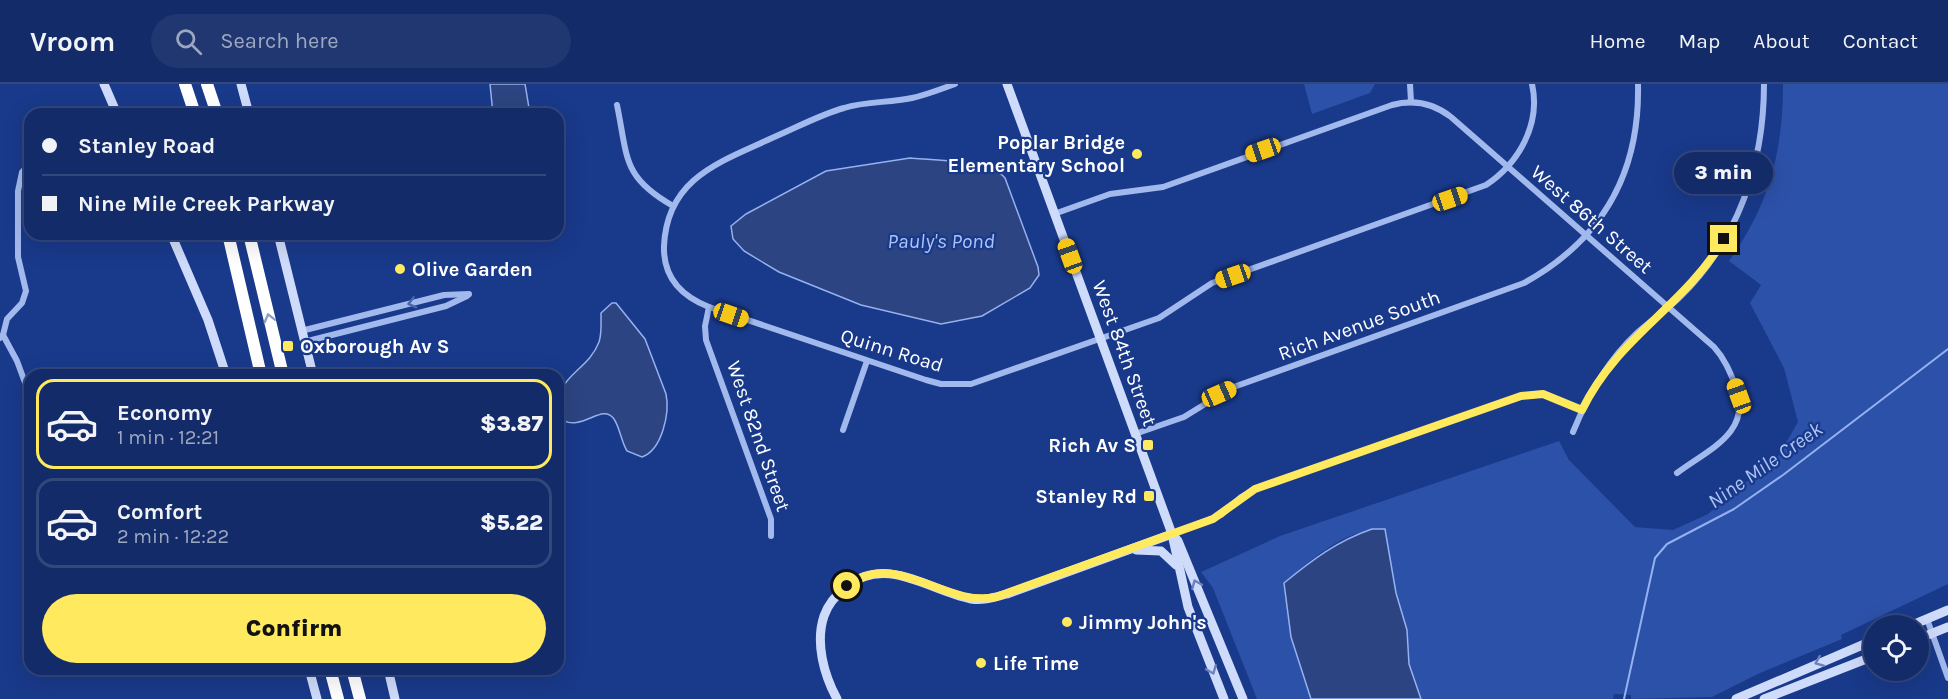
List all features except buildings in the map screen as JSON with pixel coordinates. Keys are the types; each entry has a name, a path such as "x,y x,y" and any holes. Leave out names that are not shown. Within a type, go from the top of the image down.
{"highway":[{"path":"185,84 193,108"},
{"path":"207,84 215,108"},
{"path":"229,240 260,369"},
{"path":"250,240 282,369"},
{"path":"332,675 338,699"},
{"path":"354,675 360,699"}],"street":[{"path":"104,84 114,108"},
{"path":"242,84 248,108"},
{"path":"709,307 687,297 670,276 664,249 673,206 684,190 706,169 827,114 861,104 914,98 955,84"},
{"name":"West 84th Street","path":"1007,84 1172,534 1177,567 1191,615 1224,699"},
{"path":"1410,84 1411,102"},
{"name":"West 86th Street","path":"1532,84 1535,104 1528,138 1508,166 1720,354 1730,371 1741,405 1739,421 1734,429 1677,472"},
{"name":"Rich Avenue South","path":"1135,434 1184,417 1231,388 1524,283 1559,262 1586,236 1602,216 1624,175 1636,130 1638,84"},
{"path":"1573,432 1582,410 1619,353 1669,307 1699,276 1717,252 1744,200 1760,143 1764,84"},
{"path":"1054,214 1110,194 1163,187 1392,105 1411,102 1443,110 1508,166"},
{"path":"618,105 633,173 647,191 673,206"},
{"name":"Quinn Road","path":"709,307 941,384 971,384 1168,314 1197,290 1212,283 1472,192 1496,178 1508,166"},
{"path":"24,170 18,191 18,257 26,291 22,303 7,320 2,337 24,382"},
{"path":"174,240 197,292 224,369"},
{"path":"279,240 311,369"},
{"path":"301,331 444,295 469,294 446,306 303,342"},
{"name":"West 82nd Street","path":"709,307 705,326 706,340 771,519 771,536"},
{"path":"843,430 867,361"},
{"path":"837,699 820,651 821,625 830,604 842,590 862,577 876,574 905,576 961,596 987,599 1012,593 1221,515 1255,489 1521,396 1543,394 1582,410"},
{"name":"West 84th Street","path":"1172,534 1178,541 1243,699"},
{"path":"1127,550 1160,551 1177,567"},
{"path":"1929,618 1948,610"},
{"path":"1929,625 1948,678"},
{"path":"1929,634 1948,627"},
{"path":"1736,699 1863,645"},
{"path":"1764,699 1863,660"},
{"path":"311,675 317,699"},
{"path":"389,675 395,699"}],"shaded area":[{"path":"1304,84 1375,84 1370,93 1312,114"},
{"path":"1783,84 1948,84 1948,584 1883,615 1863,615 1863,625 1841,635 1842,639 1760,673 1712,697 1631,699 1631,695 1614,694 1613,699 1421,699 1409,664 1407,630 1396,593 1385,529 1371,530 1343,539 1306,564 1284,583 1291,637 1311,699 1257,699 1213,588 1201,572 1280,536 1559,441 1569,460 1635,527 1673,530 1708,514 1779,455 1798,422 1784,368 1750,303 1761,285 1729,261 1743,240 1764,198 1776,155"}],"water":[{"path":"490,84 525,84 529,108 492,108"},
{"name":"Pauly's Pond","path":"910,158 975,164 998,172 1005,178 1038,267 1039,275 1030,288 982,316 941,324 861,305 779,272 744,251 733,239 731,226 746,214 826,171"},
{"path":"612,303 616,303 645,339 666,394 667,411 663,430 655,447 642,457 627,451 614,419 609,415 597,415 576,423 564,420 564,385 586,362 599,342 601,313"},
{"path":"1372,529 1385,529 1396,593 1407,630 1409,664 1421,699 1311,699 1291,637 1284,583 1325,552 1347,539"}],"waterway":[{"name":"Nine Mile Creek","path":"1624,699 1655,558 1667,544 1734,509 1783,475 1948,349"}],"place":[{"name":"Poplar Bridge Elementary School","path":"1137,154"},
{"name":"Olive Garden","path":"400,269"},
{"name":"Oxborough Av S","path":"288,346"},
{"name":"Rich Av S","path":"1148,445"},
{"name":"Stanley Rd","path":"1149,496"},
{"name":"Jimmy John's","path":"1067,622"},
{"name":"Life Time","path":"981,663"}],"route":[{"path":"847,586 862,577 890,573 972,599 982,600 996,597 1213,519 1229,510 1247,493 1255,489 1521,396 1532,393 1543,394 1582,410 1603,373 1619,353 1637,334 1679,298 1699,276 1724,239"}]}
